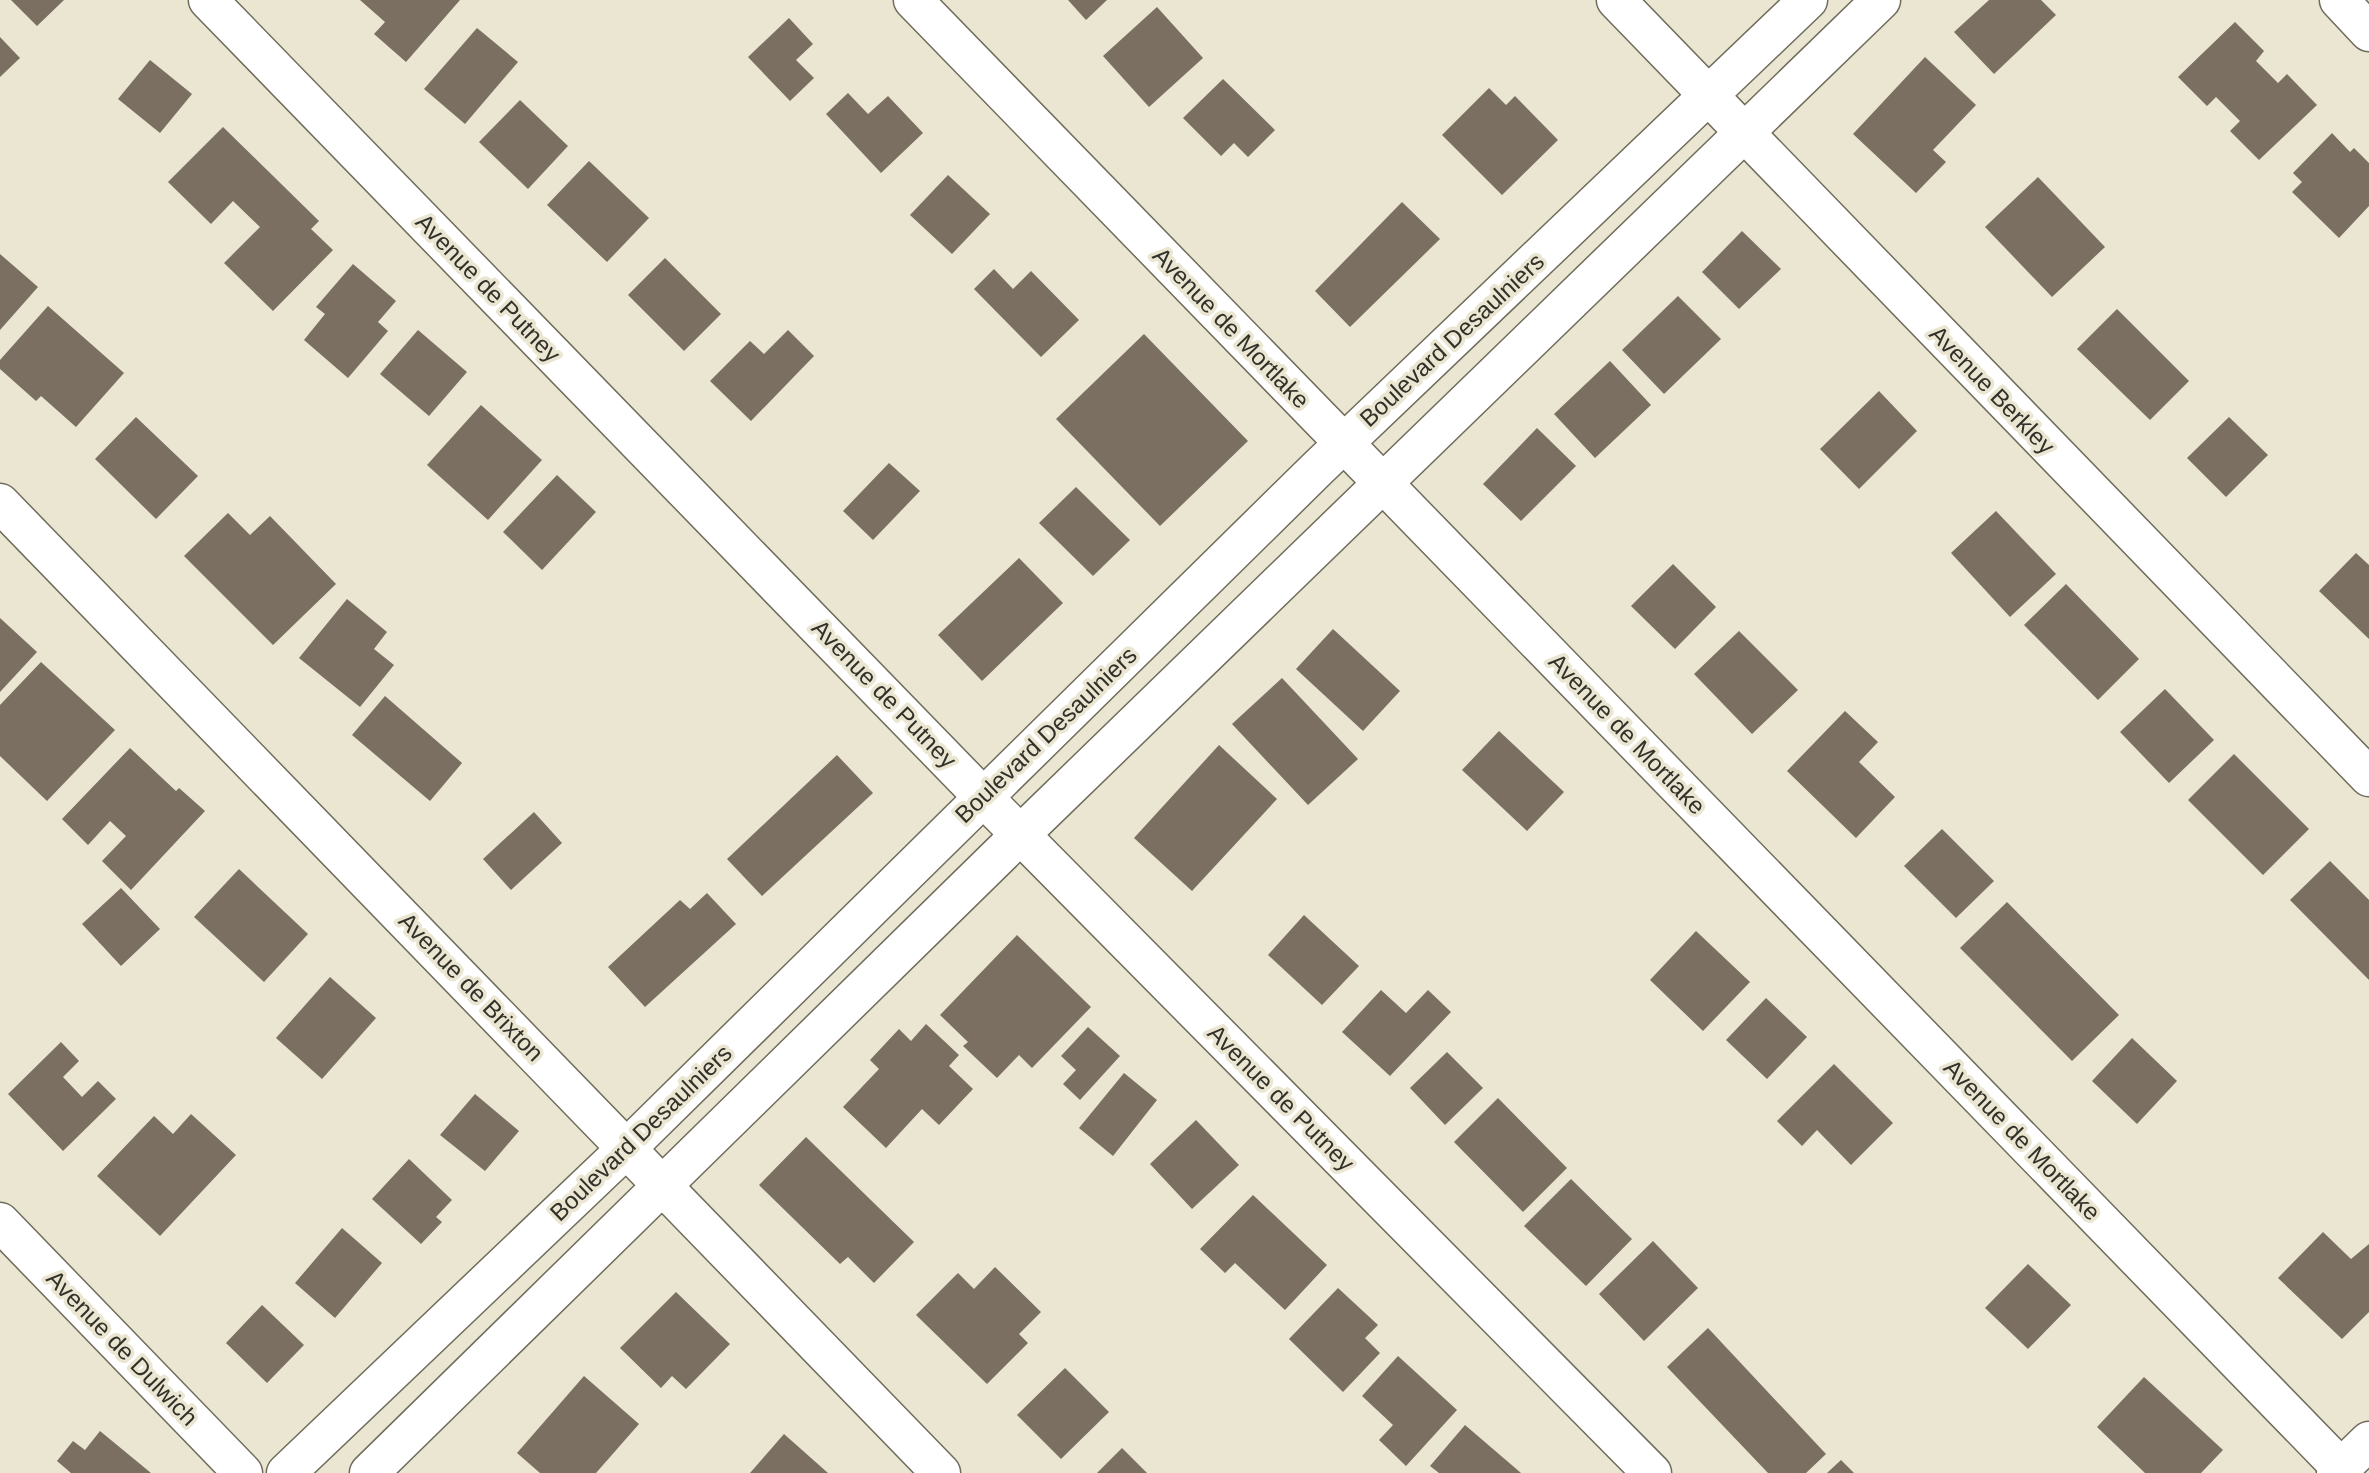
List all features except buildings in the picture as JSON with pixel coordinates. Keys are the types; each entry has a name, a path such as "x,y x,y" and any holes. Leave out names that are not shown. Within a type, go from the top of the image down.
{"street":[{"name":"Avenue de Putney","path":"208,0 983,797 1652,1473"},
{"name":"Avenue de Mortlake","path":"913,0 2339,1470"},
{"name":"Avenue Berkley","path":"1616,0 2369,777"},
{"name":"Boulevard Desaulniers","path":"286,1473 627,1148 1343,443 1808,0"},
{"path":"369,1473 1021,834 1881,0"},
{"path":"2339,0 2369,32"},
{"name":"Avenue de Brixton","path":"0,503 941,1473"},
{"name":"Avenue de Dulwich","path":"0,1222 243,1473"},
{"path":"2339,1470 2369,1441"}]}
